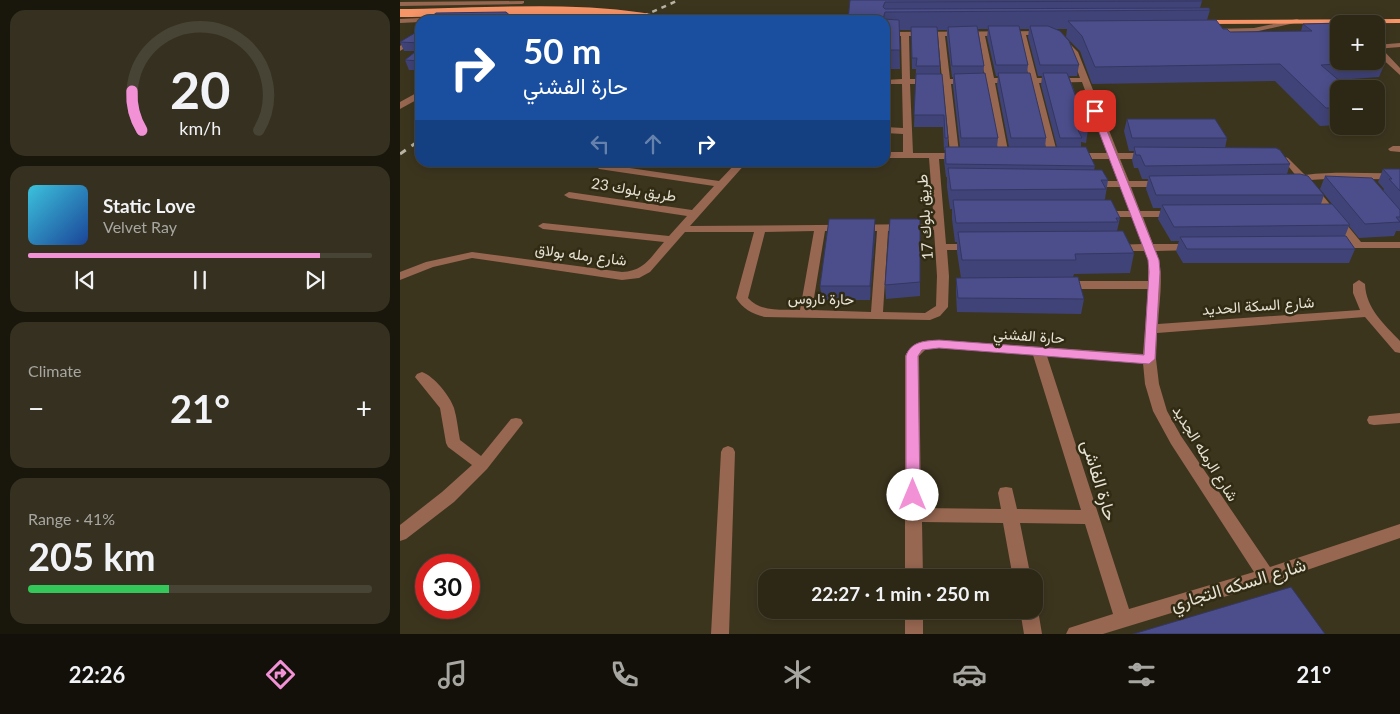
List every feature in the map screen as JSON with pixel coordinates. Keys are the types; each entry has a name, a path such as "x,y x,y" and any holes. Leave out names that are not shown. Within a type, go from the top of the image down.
{"main road":[{"path":"400,13 592,11 637,15"},
{"path":"1385,22 1400,21"},
{"path":"1191,22 1330,22"}],"street":[{"path":"400,4 523,1 528,15"},
{"path":"400,21 415,20"},
{"path":"1207,31 1254,30 1297,21"},
{"name":"شارع الرمله الجديد","path":"1054,32 1074,52 1150,248 1155,272 1149,359 1152,384 1160,412 1176,440 1266,576"},
{"path":"890,34 1069,32"},
{"path":"981,33 1004,156"},
{"path":"1022,33 1034,81 1048,156 1162,156"},
{"path":"905,34 908,155"},
{"path":"941,34 954,156"},
{"path":"400,49 415,38"},
{"path":"1385,46 1400,45"},
{"path":"1385,56 1389,63 1400,73"},
{"path":"1389,63 1400,63"},
{"path":"890,82 1084,80"},
{"path":"400,106 415,97"},
{"path":"890,130 908,131"},
{"path":"890,155 974,156"},
{"name":"طريق بلوك 17","path":"934,156 941,182 944,214 940,227 943,276"},
{"path":"1261,156 1273,156 1285,160 1326,213 1358,246"},
{"name":"شارع رمله بولاق","path":"400,276 430,264 472,255 628,276 646,270 738,167"},
{"path":"602,168 721,184"},
{"path":"1302,181 1330,175 1362,177 1400,176"},
{"path":"1362,177 1375,191"},
{"path":"1085,184 1172,184"},
{"name":"طريق بلوك 23","path":"569,195 695,214"},
{"path":"1086,214 1185,214"},
{"path":"543,226 672,240"},
{"path":"682,229 940,227"},
{"name":"حارة ناروس","path":"760,228 742,298 746,305 760,312 926,317 936,313 942,307 943,276"},
{"path":"805,314 820,228"},
{"path":"877,316 883,228"},
{"path":"1338,246 1400,245"},
{"path":"941,247 981,247"},
{"path":"1100,248 1209,247"},
{"path":"943,276 954,284"},
{"path":"1358,284 1361,302 1368,313 1400,349"},
{"path":"1053,285 1153,285"},
{"name":"شارع السكة الحديد","path":"1150,329 1368,313"},
{"name":"حارة الفشني","path":"913,514 912,356 918,347 931,344 1149,359"},
{"name":"حارة الفاشى","path":"1038,352 1123,619"},
{"path":"422,377 437,392 447,407 453,443 482,465"},
{"path":"1374,420 1400,418"},
{"path":"400,534 448,497 482,465 516,423"},
{"path":"720,634 728,452"},
{"path":"1006,493 1020,569"},
{"path":"914,569 913,514 1090,517"},
{"name":"شارع السكه التجاري","path":"1075,634 1266,576 1400,531"},
{"path":"914,619 914,634"},
{"path":"1030,619 1033,634"}],"building":[{"path":"850,0 1202,0 885,2 883,7 885,9 1209,8 1210,10 885,12 884,15 848,15"},
{"path":"506,12 510,15 433,15 436,13"},
{"path":"890,19 899,20 900,50 890,50"},
{"path":"1216,20 1223,29 1227,29 1230,32 1312,31 1303,24 1330,23 1330,64 1321,65 1338,80 1330,80 1330,108 1326,108 1280,64 1095,67 1082,36 1068,21"},
{"path":"977,26 984,66 952,66 948,27"},
{"path":"988,26 1019,26 1028,65 996,65"},
{"path":"1030,26 1048,26 1060,31 1069,41 1079,65 1040,65"},
{"path":"911,27 937,27 940,66 916,66 917,58 912,58"},
{"path":"415,33 415,43 400,42"},
{"path":"415,52 415,61 405,60"},
{"path":"985,73 998,138 961,138 954,74"},
{"path":"998,73 1030,73 1046,138 1011,138"},
{"path":"1043,73 1067,73 1088,130 1078,130 1082,138 1060,138"},
{"path":"916,74 942,74 948,138 945,138 944,115 914,115"},
{"path":"1127,119 1215,119 1227,138 1132,138"},
{"path":"945,147 1086,147 1095,166 946,164"},
{"path":"1134,147 1276,148 1280,150 1290,164 1145,166 1140,155 1136,155"},
{"path":"948,168 1102,170 1108,180 1101,180 1106,189 951,190"},
{"path":"1383,169 1400,169 1400,191 1389,179 1392,179"},
{"path":"1300,174 1308,176 1324,195 1156,195 1149,176"},
{"path":"1325,176 1372,178 1400,210 1400,217 1396,217 1400,222 1365,224"},
{"path":"953,200 1111,200 1120,218 1116,218 1118,222 956,223"},
{"path":"1332,204 1350,225 1174,227 1162,205"},
{"path":"829,219 875,219 870,286 820,286"},
{"path":"890,219 920,219 920,282 885,285"},
{"path":"1123,231 1134,253 1075,254 1076,260 962,260 958,232"},
{"path":"1346,236 1355,249 1187,249 1180,237"},
{"path":"1078,277 1084,299 958,298 956,278"},
{"path":"1291,587 1325,634 1133,634"}],"railway":[{"path":"645,15 679,0"},
{"path":"400,154 415,144"}],"route":[{"path":"913,495 912,356 918,347 924,344 939,344 1149,359 1155,272 1154,260 1095,111"}]}
